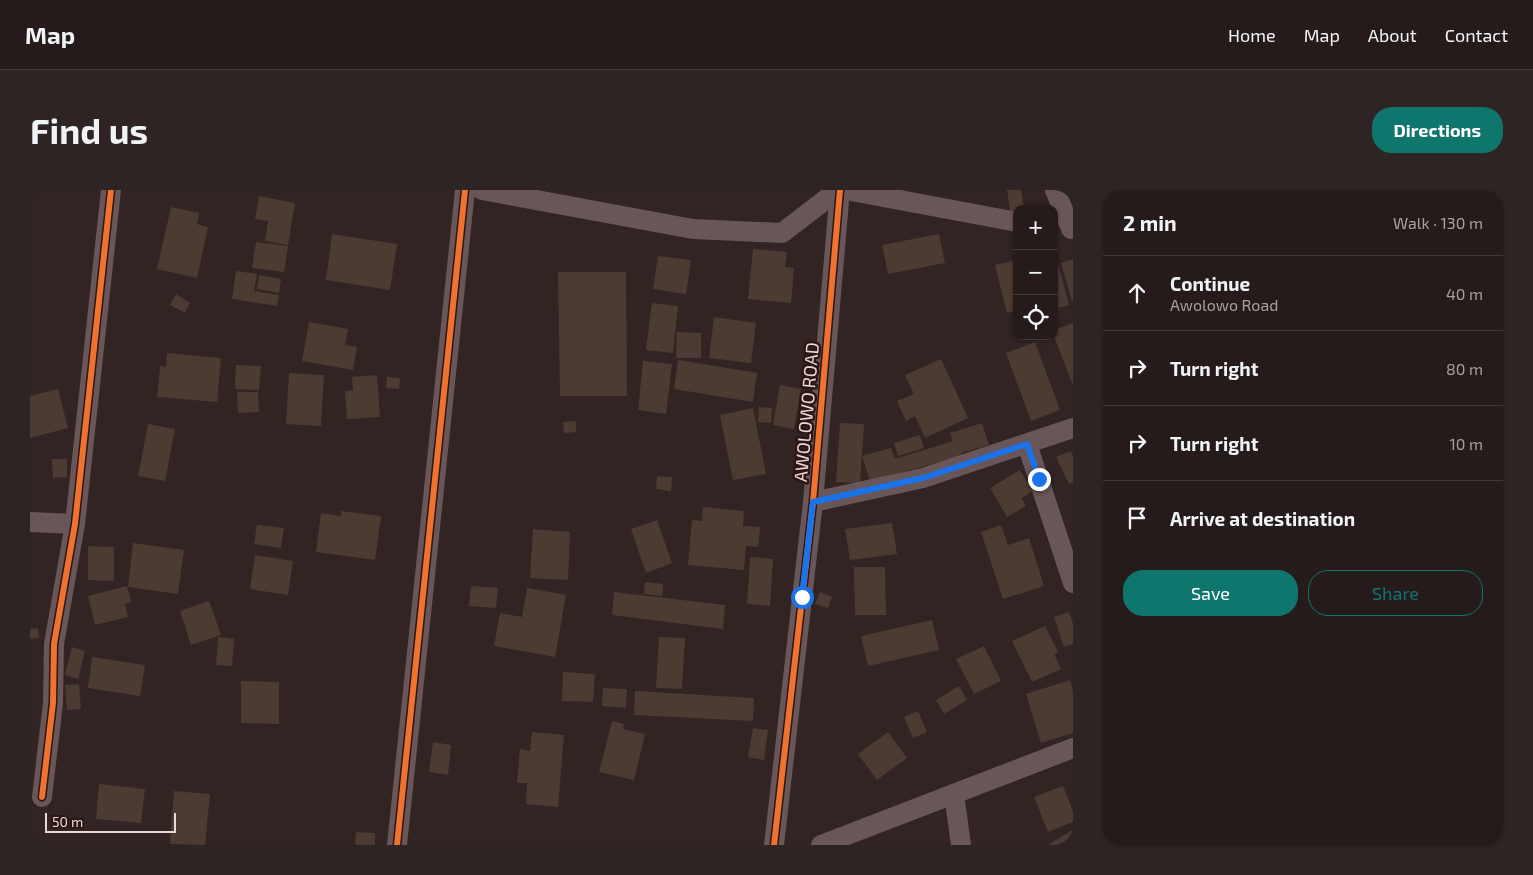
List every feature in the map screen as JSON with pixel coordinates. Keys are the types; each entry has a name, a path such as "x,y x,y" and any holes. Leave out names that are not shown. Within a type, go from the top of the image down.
{"street":[{"path":"42,797 54,703 54,644 74,524 111,190"},
{"path":"397,845 465,190"},
{"path":"482,190 693,228 782,233 839,190"},
{"name":"AWOLOWO ROAD","path":"774,845 813,502 839,190"},
{"path":"846,190 1013,221"},
{"path":"1055,190 1066,229"},
{"path":"813,502 923,478 1073,428"},
{"path":"1027,444 1073,583"},
{"path":"30,522 74,524"},
{"path":"821,845 1073,748"},
{"path":"954,794 961,845"}],"building":[{"path":"1007,190 1021,190 1023,205 1013,205 1013,217 1011,217"},
{"path":"259,196 295,203 288,245 265,241 268,221 255,219"},
{"path":"171,207 199,213 197,224 208,227 197,278 157,269"},
{"path":"332,234 397,244 390,290 326,280"},
{"path":"939,234 945,263 888,274 882,245"},
{"path":"256,242 288,246 284,272 252,268"},
{"path":"753,249 787,252 785,267 794,268 791,303 748,299"},
{"path":"658,256 691,260 686,294 653,289"},
{"path":"1073,259 1073,301 1072,301 1061,263"},
{"path":"1013,261 1013,312 1007,313 995,265"},
{"path":"1058,264 1069,305 1058,308"},
{"path":"236,271 257,274 254,291 279,295 277,306 232,299"},
{"path":"558,272 626,272 627,396 560,396"},
{"path":"259,275 281,279 279,293 257,289"},
{"path":"176,294 190,303 185,313 170,305"},
{"path":"652,303 678,306 673,353 646,350"},
{"path":"714,317 756,323 751,363 709,358"},
{"path":"309,322 348,329 345,345 357,347 353,370 302,361"},
{"path":"1073,323 1073,386 1056,340 1058,340 1058,329"},
{"path":"677,332 701,333 701,358 676,358"},
{"path":"1035,342 1060,410 1031,421 1006,353"},
{"path":"167,353 221,358 217,402 157,397 160,366 166,367"},
{"path":"941,359 968,418 925,438 915,416 906,421 897,401 914,394 905,375"},
{"path":"678,360 757,373 753,402 674,389"},
{"path":"643,361 672,364 666,414 638,410"},
{"path":"236,365 261,366 259,390 235,389"},
{"path":"289,373 324,375 321,426 286,424"},
{"path":"377,375 380,417 347,419 345,391 353,390 352,377"},
{"path":"387,377 400,378 399,389 386,388"},
{"path":"780,385 801,389 794,429 773,425"},
{"path":"58,389 68,428 30,438 30,396"},
{"path":"237,392 258,392 259,412 238,413"},
{"path":"759,407 772,408 771,423 758,422"},
{"path":"753,408 766,474 733,480 720,415"},
{"path":"576,421 576,432 564,433 563,422"},
{"path":"840,423 864,424 860,483 836,482"},
{"path":"982,423 989,445 961,453 961,456 870,481 862,456 891,448 895,459 953,441 950,433"},
{"path":"148,424 175,429 165,481 138,476"},
{"path":"920,435 924,448 898,456 894,443"},
{"path":"1071,451 1073,456 1073,482 1069,484 1056,457"},
{"path":"52,459 67,459 67,477 53,478"},
{"path":"1020,470 1033,491 1022,498 1026,506 1007,517 990,488"},
{"path":"657,476 672,477 671,491 656,489"},
{"path":"703,507 744,511 743,526 760,527 758,547 746,546 744,570 688,565 692,520 702,521"},
{"path":"341,511 381,516 375,560 316,552 321,513 341,516"},
{"path":"657,520 672,563 646,573 631,529"},
{"path":"892,523 897,554 850,560 845,529"},
{"path":"257,525 284,528 281,548 254,544"},
{"path":"1001,525 1008,545 1029,538 1044,586 1003,599 981,532"},
{"path":"533,529 570,532 568,580 530,578"},
{"path":"133,543 184,550 178,594 128,587"},
{"path":"88,546 114,547 114,581 88,580"},
{"path":"255,555 293,561 288,595 250,589"},
{"path":"750,557 773,559 770,606 747,604"},
{"path":"854,567 885,567 886,615 855,615"},
{"path":"645,582 663,584 662,596 644,594"},
{"path":"127,586 131,602 125,604 128,617 95,625 88,596"},
{"path":"471,586 498,588 496,608 469,606"},
{"path":"527,588 566,595 555,657 494,646 500,613 522,617"},
{"path":"614,592 725,605 723,629 612,615"},
{"path":"820,592 832,597 828,608 815,604"},
{"path":"209,601 221,635 191,645 180,611"},
{"path":"1069,612 1073,624 1073,644 1064,647 1054,617"},
{"path":"932,620 939,650 868,666 861,636"},
{"path":"1045,626 1058,652 1054,654 1061,669 1032,682 1012,641"},
{"path":"38,628 39,638 30,639 30,629"},
{"path":"218,637 234,639 232,666 216,665"},
{"path":"659,637 685,638 682,689 656,688"},
{"path":"984,646 1001,681 974,694 956,659"},
{"path":"72,647 85,651 78,679 65,675"},
{"path":"92,657 145,665 140,696 88,688"},
{"path":"563,672 595,674 593,702 562,701"},
{"path":"1070,680 1073,691 1073,733 1041,743 1026,694"},
{"path":"241,681 279,682 279,724 241,723"},
{"path":"79,684 81,709 67,710 65,685"},
{"path":"959,686 967,700 944,714 936,700"},
{"path":"603,688 627,689 626,708 602,706"},
{"path":"635,691 754,698 753,721 634,715"},
{"path":"918,711 927,732 913,738 904,717"},
{"path":"612,721 624,724 623,729 645,734 634,780 599,772"},
{"path":"753,728 768,730 764,760 748,757"},
{"path":"532,732 564,735 558,807 526,804 527,783 517,783 520,749 530,751"},
{"path":"888,732 907,758 877,780 858,754"},
{"path":"433,742 451,745 448,775 429,772"},
{"path":"99,784 145,789 141,823 96,819"},
{"path":"1063,786 1073,811 1073,822 1048,832 1034,797"},
{"path":"174,791 210,794 205,845 170,844"},
{"path":"1073,830 1073,845 1049,845 1049,844"},
{"path":"356,832 375,833 375,845 355,845"}],"cycle path":[{"path":"42,797 53,703 54,644 75,524 111,190"},
{"path":"397,845 465,190"},
{"path":"774,845 813,502 840,190"}],"route":[{"path":"802,597 813,502 923,478 1027,444 1039,479"}]}
